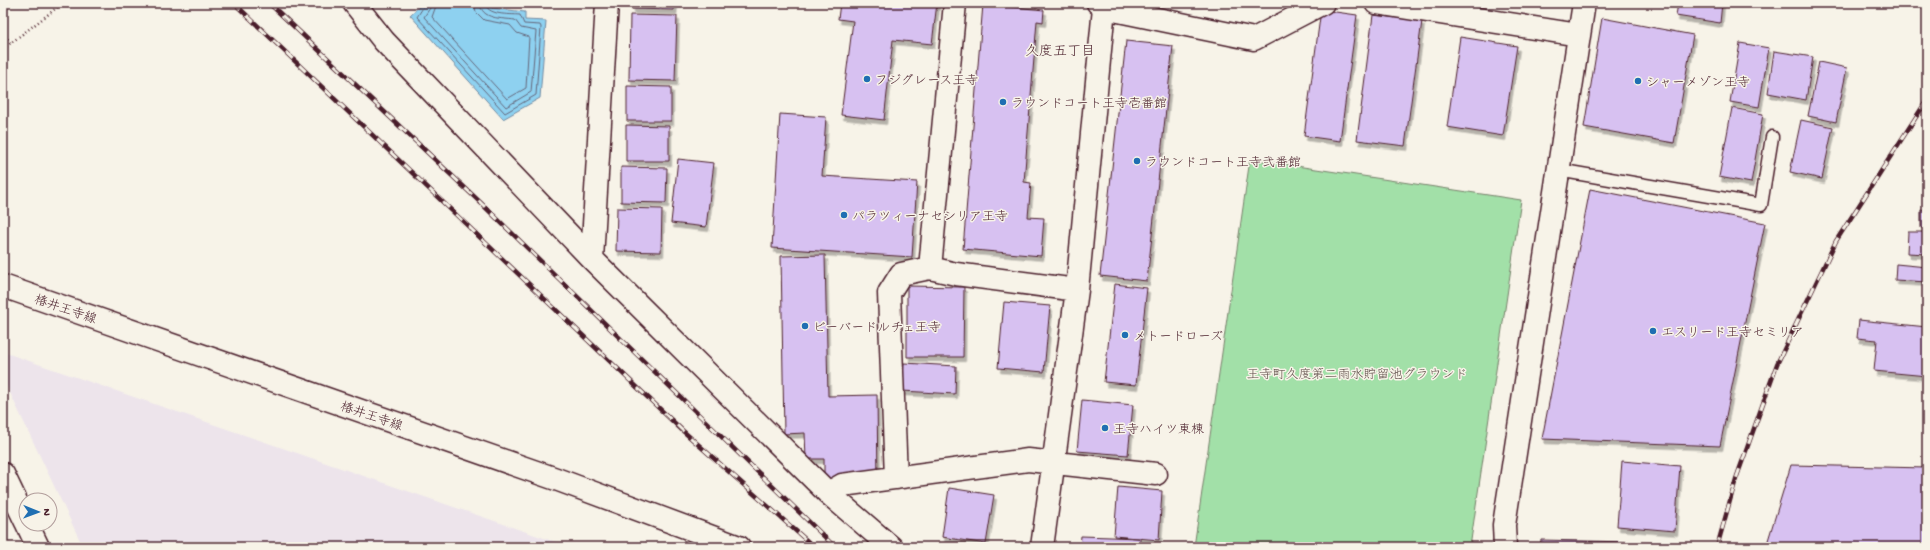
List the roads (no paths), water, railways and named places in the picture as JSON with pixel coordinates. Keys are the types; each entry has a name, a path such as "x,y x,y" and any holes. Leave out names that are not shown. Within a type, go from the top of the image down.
{"street":[{"path":"354,3 384,41 592,259 828,493 892,547"},
{"path":"592,259 607,3"},
{"path":"930,268 955,3"},
{"path":"1042,547 1077,290 1101,6 1254,39 1322,3"},
{"path":"1376,3 1579,35"},
{"path":"1505,547 1504,525 1584,3"},
{"path":"896,478 889,293 901,274 930,268 956,274 1077,290"},
{"name":"椿井王寺線","path":"3,286 548,476 739,547"},
{"path":"828,493 842,485 1028,460 1156,474"},
{"path":"3,474 18,505"},
{"path":"31,532 38,547"}],"lane":[{"path":"1558,170 1761,205 1772,137"}],"water":[{"path":"423,3 488,3 492,8 525,12 525,20 546,21 540,98 503,119 410,15"}],"railway":[{"path":"234,3 683,431 814,547"},
{"path":"269,3 482,204 835,547"},
{"path":"1717,547 1736,479 1777,364 1836,241 1927,100"}],"place":[{"name":"フジグレース王寺","path":"867,79"},
{"name":"シャーメゾン王寺","path":"1638,81"},
{"name":"ラウンドコート王寺壱番館","path":"1003,102"},
{"name":"ラウンドコート王寺弐番館","path":"1137,161"},
{"name":"パラツィーナセシリア王寺","path":"844,215"},
{"name":"ビーバードルチェ王寺","path":"805,326"},
{"name":"エスリード王寺セミリア","path":"1653,331"},
{"name":"メトードローズ","path":"1125,335"},
{"name":"王寺ハイツ東棟","path":"1105,428"}],"district":[{"name":"久度五丁目","path":"1060,50"}],"park label":[{"name":"王寺町久度第二雨水貯留池グラウンド","path":"1357,373"}]}
